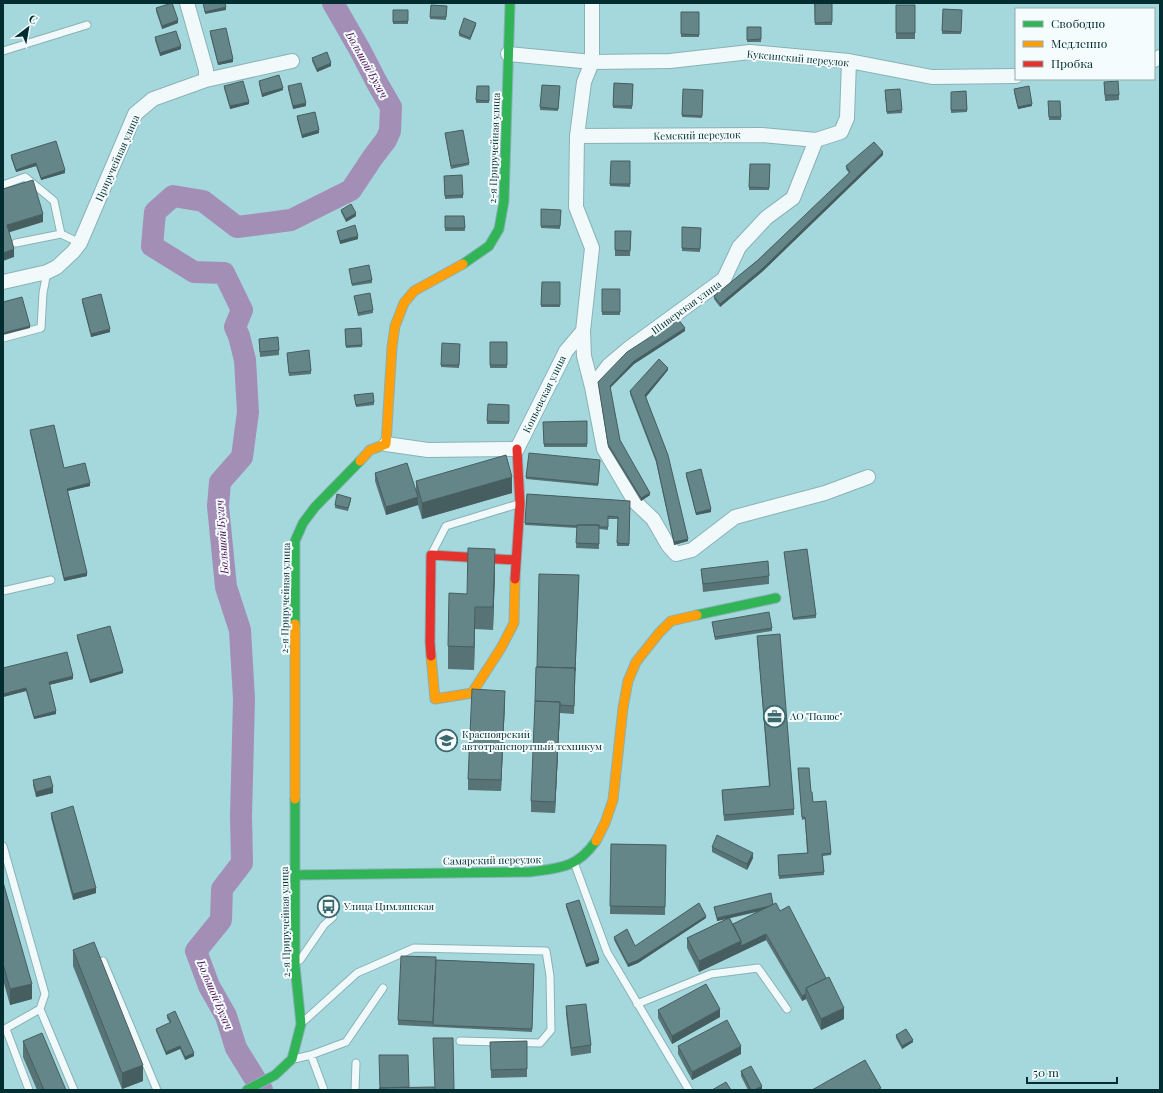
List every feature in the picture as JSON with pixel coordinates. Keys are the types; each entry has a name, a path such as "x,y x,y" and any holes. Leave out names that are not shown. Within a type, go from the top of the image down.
{"street":[{"path":"188,3 206,70 206,80"},
{"name":"2-я Приручейная улица","path":"292,1059 301,1024 295,966 295,541 303,523 315,507 370,450 386,444 392,348 395,326 404,303 414,291 469,260 489,246 499,230 504,201 510,3"},
{"path":"592,3 592,62 584,82 577,136 576,207 592,248 583,331 584,356 592,387 604,449 635,502 653,519 668,545 676,554 692,550 736,517 825,493 868,477"},
{"name":"Куксинский переулок","path":"508,54 592,62 670,61 750,52 849,61 932,77 1015,76"},
{"name":"Приручейная улица","path":"3,282 47,272 56,267 73,252 80,243 135,114 153,99 206,80 292,61"},
{"path":"816,140 841,132 847,118 849,61"},
{"name":"Кемский переулок","path":"577,136 762,134 816,140"},
{"name":"Шиверская улица","path":"592,387 609,365 628,349 724,279 739,247 766,218 793,198 816,140"},
{"name":"Копьевская улица","path":"517,449 566,351 583,331"},
{"path":"386,444 428,450 517,449 520,504 514,623 501,648 472,693 435,699 430,642 430,555 516,560"},
{"name":"Самарский переулок","path":"295,875 530,872 555,869 574,863 589,851 598,838 613,800 622,708 628,681 636,662 659,633 671,621 776,598"},
{"path":"247,1090 275,1075 292,1059"}],"lane":[{"path":"3,51 87,25"},
{"path":"3,184 25,177 49,196 54,201 61,234"},
{"path":"16,243 61,234 80,243"},
{"path":"3,338 41,328 47,272"},
{"path":"430,555 446,526 520,504"},
{"path":"3,591 51,580"},
{"path":"3,846 44,994 40,1009 74,1090"},
{"path":"574,863 607,952 689,1090"},
{"path":"295,966 324,925 333,917"},
{"path":"301,1024 357,973 414,948 546,950 550,976 551,1030 540,1043 460,1040"},
{"path":"103,961 157,1090"},
{"path":"637,1004 711,974 758,968 787,1009"},
{"path":"292,1059 311,1055 346,1042 383,988"},
{"path":"29,1090 4,1030 40,1009"},
{"path":"311,1055 324,1090"},
{"path":"355,1090 356,1063"}],"building":[{"path":"172,3 178,20 162,26 156,8"},
{"path":"203,3 225,3 226,7 205,12"},
{"path":"815,3 832,3 832,22 815,23"},
{"path":"431,5 447,6 446,17 430,17"},
{"path":"896,5 915,5 915,33 896,33"},
{"path":"943,9 962,10 961,32 942,31"},
{"path":"393,10 408,10 408,21 393,22"},
{"path":"681,12 699,12 699,35 681,34"},
{"path":"464,18 476,23 470,38 459,33"},
{"path":"747,27 761,27 761,39 747,40"},
{"path":"226,28 233,59 218,63 210,31"},
{"path":"176,31 181,46 160,53 155,37"},
{"path":"327,52 331,63 317,69 312,58"},
{"path":"279,75 283,88 262,94 259,81"},
{"path":"243,81 249,102 230,106 224,86"},
{"path":"1118,81 1119,95 1105,95 1104,82"},
{"path":"301,83 306,103 293,106 288,86"},
{"path":"614,83 633,84 632,106 613,106"},
{"path":"542,85 560,86 558,109 540,107"},
{"path":"477,86 489,86 489,101 476,100"},
{"path":"1029,86 1032,104 1018,107 1014,89"},
{"path":"683,89 703,90 702,116 682,115"},
{"path":"900,89 902,110 887,112 885,90"},
{"path":"966,91 967,110 951,110 951,92"},
{"path":"1048,101 1060,101 1061,117 1049,117"},
{"path":"315,112 319,130 302,135 297,116"},
{"path":"463,130 469,163 451,166 445,133"},
{"path":"56,141 65,170 41,178 36,163 16,170 11,155"},
{"path":"874,142 883,152 763,268 720,304 714,296 758,260 850,172 846,166"},
{"path":"611,161 630,161 630,184 610,184"},
{"path":"750,164 770,164 769,188 749,187"},
{"path":"462,175 463,195 445,196 444,176"},
{"path":"33,180 43,214 7,225 14,249 3,253 3,189"},
{"path":"351,204 356,213 346,219 341,210"},
{"path":"541,209 561,210 560,226 541,226"},
{"path":"445,216 464,216 465,228 445,228"},
{"path":"355,225 358,236 340,241 337,231"},
{"path":"682,227 701,228 700,249 682,248"},
{"path":"615,231 631,231 630,251 615,250"},
{"path":"369,265 372,280 352,284 349,269"},
{"path":"542,282 560,282 560,305 541,305"},
{"path":"602,289 620,289 620,312 602,312"},
{"path":"370,293 373,310 358,313 354,296"},
{"path":"101,294 110,329 91,334 82,299"},
{"path":"22,297 30,326 3,333 3,302"},
{"path":"678,319 685,328 634,361 610,386 620,440 650,493 641,498 608,444 598,382 627,352"},
{"path":"361,328 362,345 346,346 345,329"},
{"path":"278,337 279,350 260,352 259,339"},
{"path":"490,342 507,342 507,365 490,365"},
{"path":"442,343 460,344 459,365 441,365"},
{"path":"309,350 311,371 289,373 287,353"},
{"path":"659,359 668,368 645,395 668,455 688,539 674,542 656,459 630,391"},
{"path":"373,393 374,402 356,405 354,395"},
{"path":"488,404 509,405 509,422 487,421"},
{"path":"587,421 587,444 544,444 543,422"},
{"path":"54,425 64,468 85,463 90,483 67,489 87,573 64,578 30,430"},
{"path":"529,453 600,460 598,484 526,477"},
{"path":"506,455 512,477 422,503 416,481"},
{"path":"407,463 418,497 386,507 375,473"},
{"path":"701,469 711,509 696,513 686,473"},
{"path":"337,494 351,498 348,508 335,505"},
{"path":"527,494 630,501 629,544 617,543 618,517 608,516 608,527 599,527 599,525 577,526 525,523"},
{"path":"577,525 599,525 599,544 576,543"},
{"path":"468,548 495,549 493,607 475,607 474,647 448,646 449,593 467,594"},
{"path":"807,549 816,615 793,618 784,552"},
{"path":"768,561 769,576 703,584 701,569"},
{"path":"539,574 579,575 575,671 575,668 537,667"},
{"path":"769,612 772,628 715,637 712,622"},
{"path":"110,626 123,671 90,680 77,635"},
{"name":"АО \"Полюс\"","path":"780,634 794,809 724,815 722,790 770,786 757,636"},
{"path":"67,652 73,676 49,682 56,711 34,717 26,688 3,694 3,668"},
{"path":"536,667 575,668 574,706 560,705 560,702 535,701"},
{"path":"472,689 505,691 501,780 468,779"},
{"path":"535,701 560,702 555,802 531,801"},
{"path":"798,768 809,768 813,802 826,801 831,853 822,854 824,872 779,876 778,855 808,853 805,817 802,817"},
{"path":"50,776 53,787 36,792 33,780"},
{"path":"73,806 96,888 73,894 51,813"},
{"path":"717,835 753,853 747,864 712,847"},
{"path":"611,844 666,845 665,907 610,906"},
{"path":"3,882 32,984 10,989 3,964"},
{"path":"771,893 773,904 770,906 717,918 714,907"},
{"path":"579,900 599,960 586,964 566,904"},
{"path":"699,903 706,916 638,960 628,964 614,937 627,929 635,946"},
{"path":"776,903 780,911 789,906 826,978 806,988 806,994 802,996 766,934 741,946 741,941 733,924"},
{"path":"729,918 741,941 699,961 687,938"},
{"path":"94,942 143,1065 122,1073 73,950"},
{"path":"401,956 436,957 433,1022 398,1020"},
{"path":"436,960 534,964 532,1029 433,1025"},
{"path":"829,977 844,1008 821,1019 806,988"},
{"path":"706,984 720,1009 672,1036 658,1010"},
{"path":"586,1004 591,1045 571,1048 566,1006"},
{"path":"175,1011 194,1053 185,1057 180,1046 166,1052 156,1029 171,1022 167,1015"},
{"path":"727,1020 741,1046 692,1072 678,1046"},
{"path":"906,1029 913,1040 902,1046 896,1035"},
{"path":"42,1033 66,1090 44,1090 23,1041"},
{"path":"433,1038 453,1038 454,1090 435,1090"},
{"path":"527,1041 527,1069 491,1070 490,1042"},
{"path":"379,1055 408,1055 409,1087 380,1088 380,1090"},
{"path":"865,1060 881,1088 877,1090 812,1090"},
{"path":"751,1066 762,1086 754,1090 751,1090 741,1071"},
{"path":"726,1082 731,1090 712,1090"},
{"path":"434,1087 434,1090 380,1090 380,1088"}],"waterway":[{"name":"Большой Бугач","path":"262,1090 236,1048 226,1016 209,986 196,951 221,920 222,889 242,863 241,816 244,699 240,630 226,587 218,506 220,482 242,457 248,412 245,360 239,336 235,327 242,310 224,273 194,272 152,246 155,212 173,196 203,201 237,227 291,220 351,190 386,140 390,131 391,107 333,3"}],"traffic: fast":[{"path":"463,264 489,246 499,229 504,201 510,3"},
{"path":"295,624 295,541 303,523 315,507 360,461"},
{"path":"697,615 776,598"},
{"path":"247,1090 275,1075 292,1059 301,1024 295,966 295,799"},
{"path":"295,875 530,872 559,868 575,862 582,857 596,841"}],"traffic: slow":[{"path":"360,461 370,450 386,444 392,347 395,326 404,303 414,291 463,264"},
{"path":"431,656 435,699 472,693 501,648 514,623 515,579"},
{"path":"596,841 605,823 613,800 623,708 628,681 636,662 659,633 671,621 697,615"},
{"path":"295,624 295,799"}],"traffic: jam":[{"path":"515,579 520,504 517,449"},
{"path":"431,656 431,555 516,560"}],"place":[{"name":"АО \"Полюс\"","path":"775,716"},
{"name":"Красноярский автотранспортный техникум","path":"447,740"},
{"name":"Улица Цимлянская","path":"328,906"}]}
